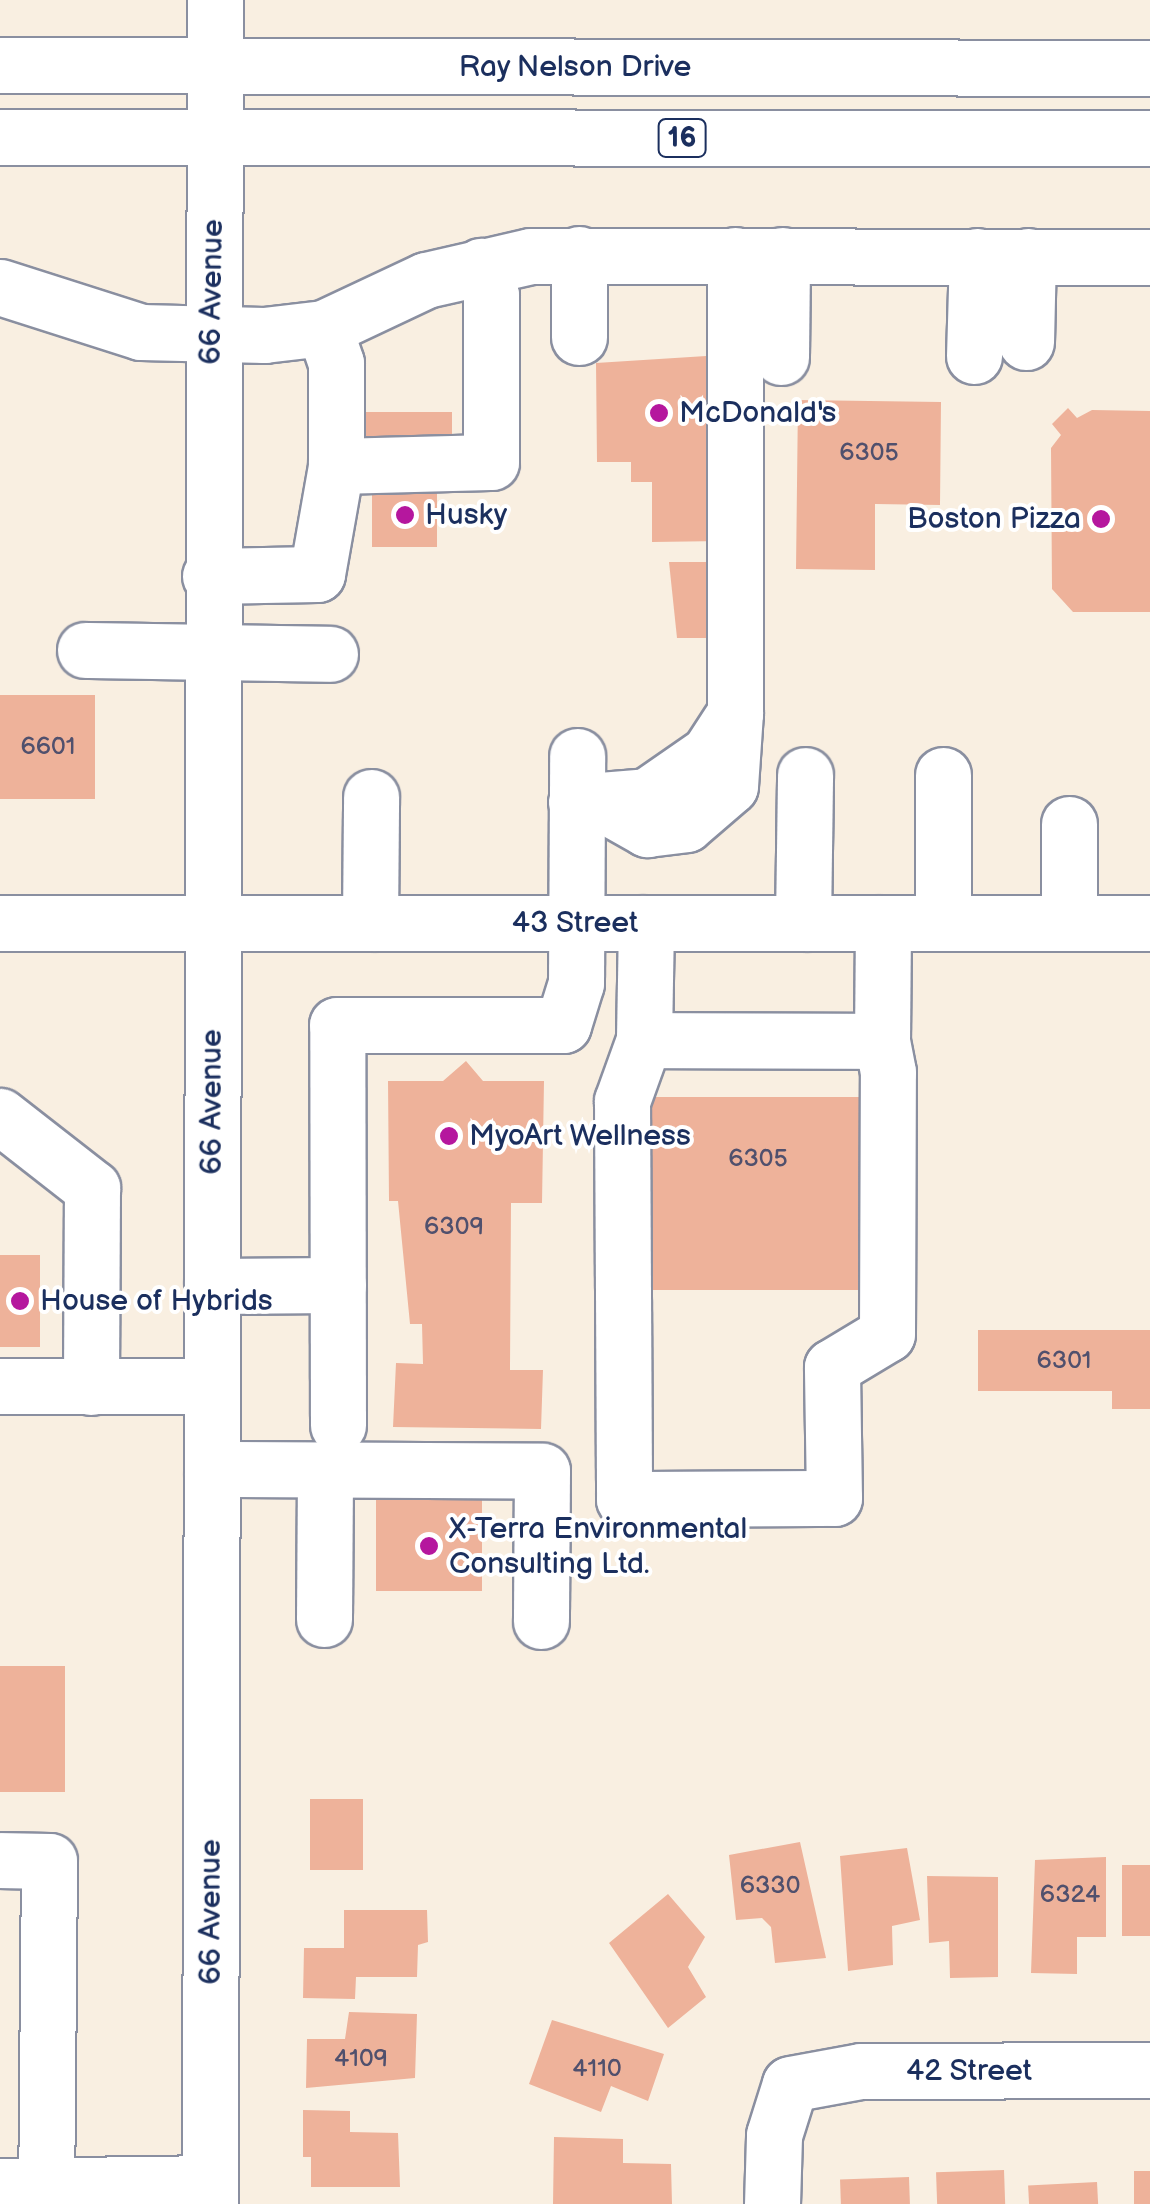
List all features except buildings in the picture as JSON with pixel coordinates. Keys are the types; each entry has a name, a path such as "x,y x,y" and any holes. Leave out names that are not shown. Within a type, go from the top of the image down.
{"main road":[{"name":"66 Avenue","path":"210,2194 210,335 215,0"},
{"name":"Ray Nelson Drive","path":"0,65 1150,68"},
{"name":"16","path":"0,138 1150,138"},
{"path":"0,287 141,332 210,335 324,328 426,280 481,266 579,254 1150,257"},
{"path":"579,254 579,337"},
{"path":"759,255 781,357"},
{"path":"324,1620 338,1286 337,1025 563,1024 576,983 575,923 583,786 647,796 709,753 735,713 759,255"},
{"path":"1002,256 1026,342"},
{"path":"974,356 1002,256"},
{"path":"336,466 491,462 491,294 481,266"},
{"path":"210,576 318,574 336,466 336,364 324,328"},
{"path":"85,650 330,654"},
{"path":"803,923 805,775"},
{"path":"943,775 943,923"},
{"path":"370,923 371,797"},
{"path":"1069,923 1070,824"},
{"name":"43 Street","path":"0,923 1150,923"},
{"path":"646,923 644,1040 622,1102 624,1499 834,1498 832,1367 887,1334 882,923"},
{"path":"644,1040 882,1041"},
{"path":"0,1116 92,1188 91,1386"},
{"path":"212,1286 338,1286"},
{"path":"0,1386 212,1386"},
{"path":"212,1469 331,1447 542,1471 541,1621"},
{"path":"0,1860 49,1861 23,2186 210,2194"},
{"name":"42 Street","path":"772,2204 774,2134 790,2084 860,2071 1150,2070"}],"place":[{"name":"McDonald's","path":"659,413"},
{"name":"Husky","path":"405,515"},
{"name":"Boston Pizza","path":"1101,519"},
{"name":"MyoArt Wellness","path":"449,1136"},
{"name":"House of Hybrids","path":"20,1301"},
{"name":"X-Terra Environmental Consulting Ltd.","path":"429,1546"}]}
